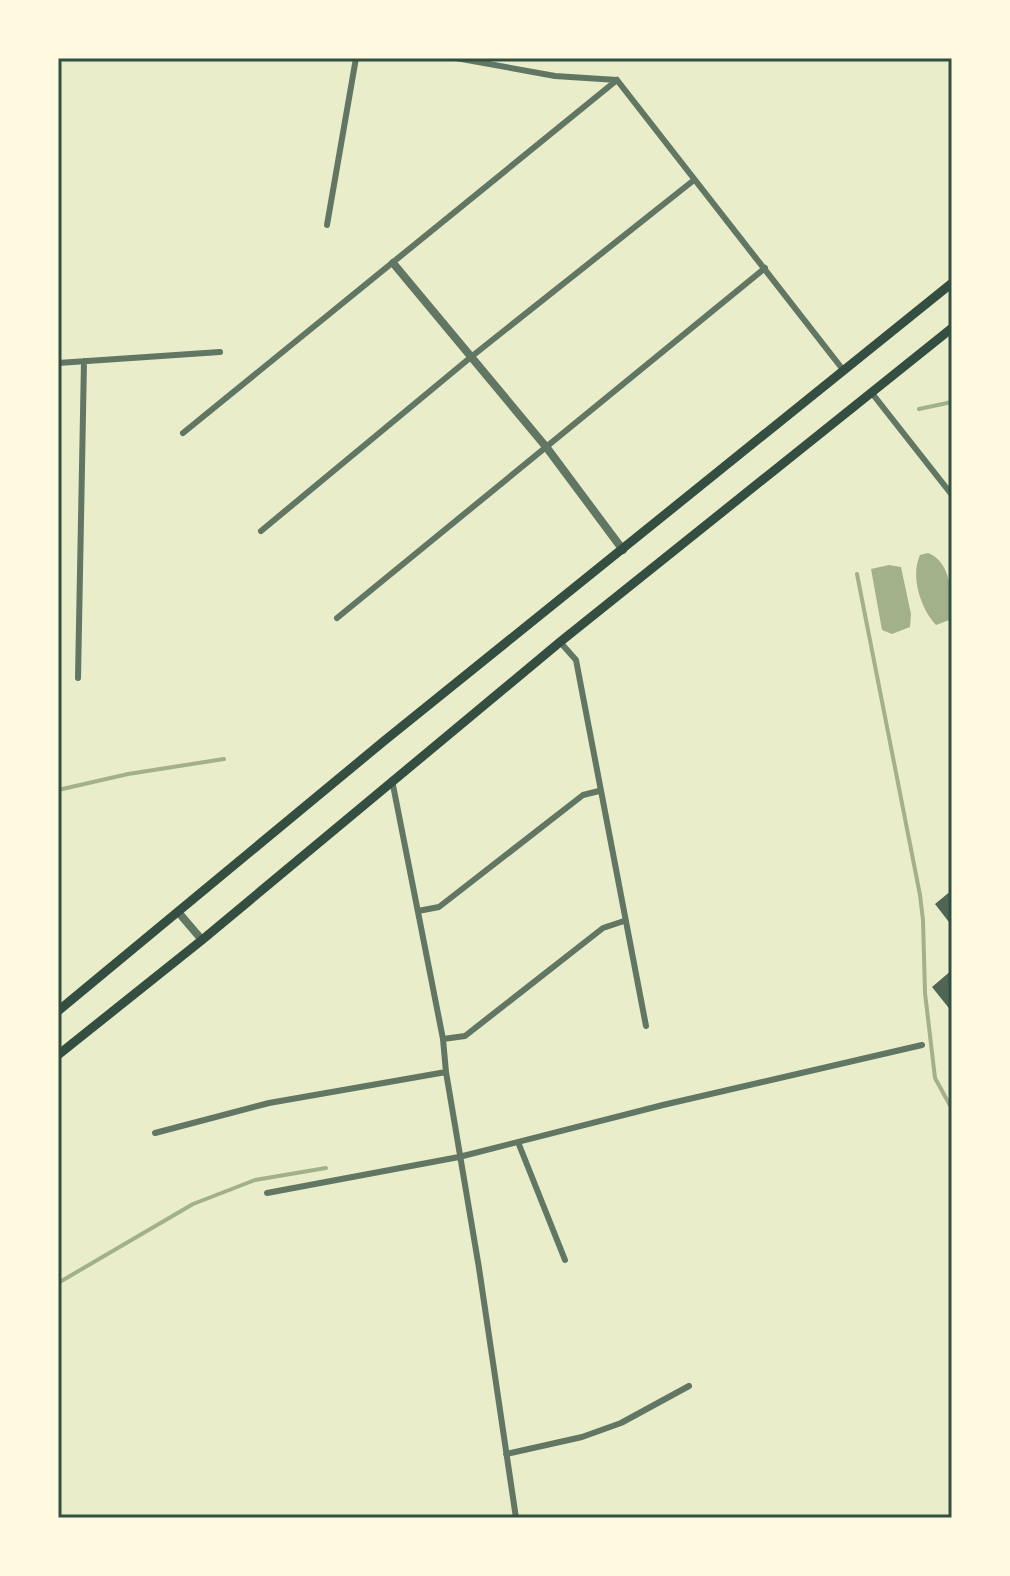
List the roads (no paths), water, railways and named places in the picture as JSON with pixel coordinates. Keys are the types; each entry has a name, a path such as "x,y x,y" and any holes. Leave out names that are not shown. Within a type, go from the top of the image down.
{"main road":[{"path":"58,1011 384,741 952,283"},
{"path":"58,1055 202,940 560,642 952,328"}],"street":[{"path":"327,225 356,58"},
{"path":"456,58 555,76 617,80 844,371"},
{"path":"183,433 617,80"},
{"path":"261,531 471,357 694,180"},
{"path":"393,263 547,448 623,550"},
{"path":"337,618 765,268"},
{"path":"58,363 220,352"},
{"path":"78,678 84,361"},
{"path":"871,392 952,495"},
{"path":"560,642 576,660 646,1026"},
{"path":"392,780 443,1039 516,1518"},
{"path":"418,911 439,907 583,795 599,791"},
{"path":"179,913 202,940"},
{"path":"443,1039 465,1036 603,928 624,921"},
{"path":"267,1193 459,1157 663,1105 922,1045"},
{"path":"155,1133 269,1103 446,1072"},
{"path":"518,1142 565,1260"},
{"path":"506,1454 582,1437 621,1423 689,1386"}],"waterway":[{"path":"919,409 952,402"},
{"path":"857,574 920,895 925,993 935,1078 952,1109"},
{"path":"58,790 128,774 224,759"},
{"path":"58,1283 193,1204 255,1180 326,1168"}]}
